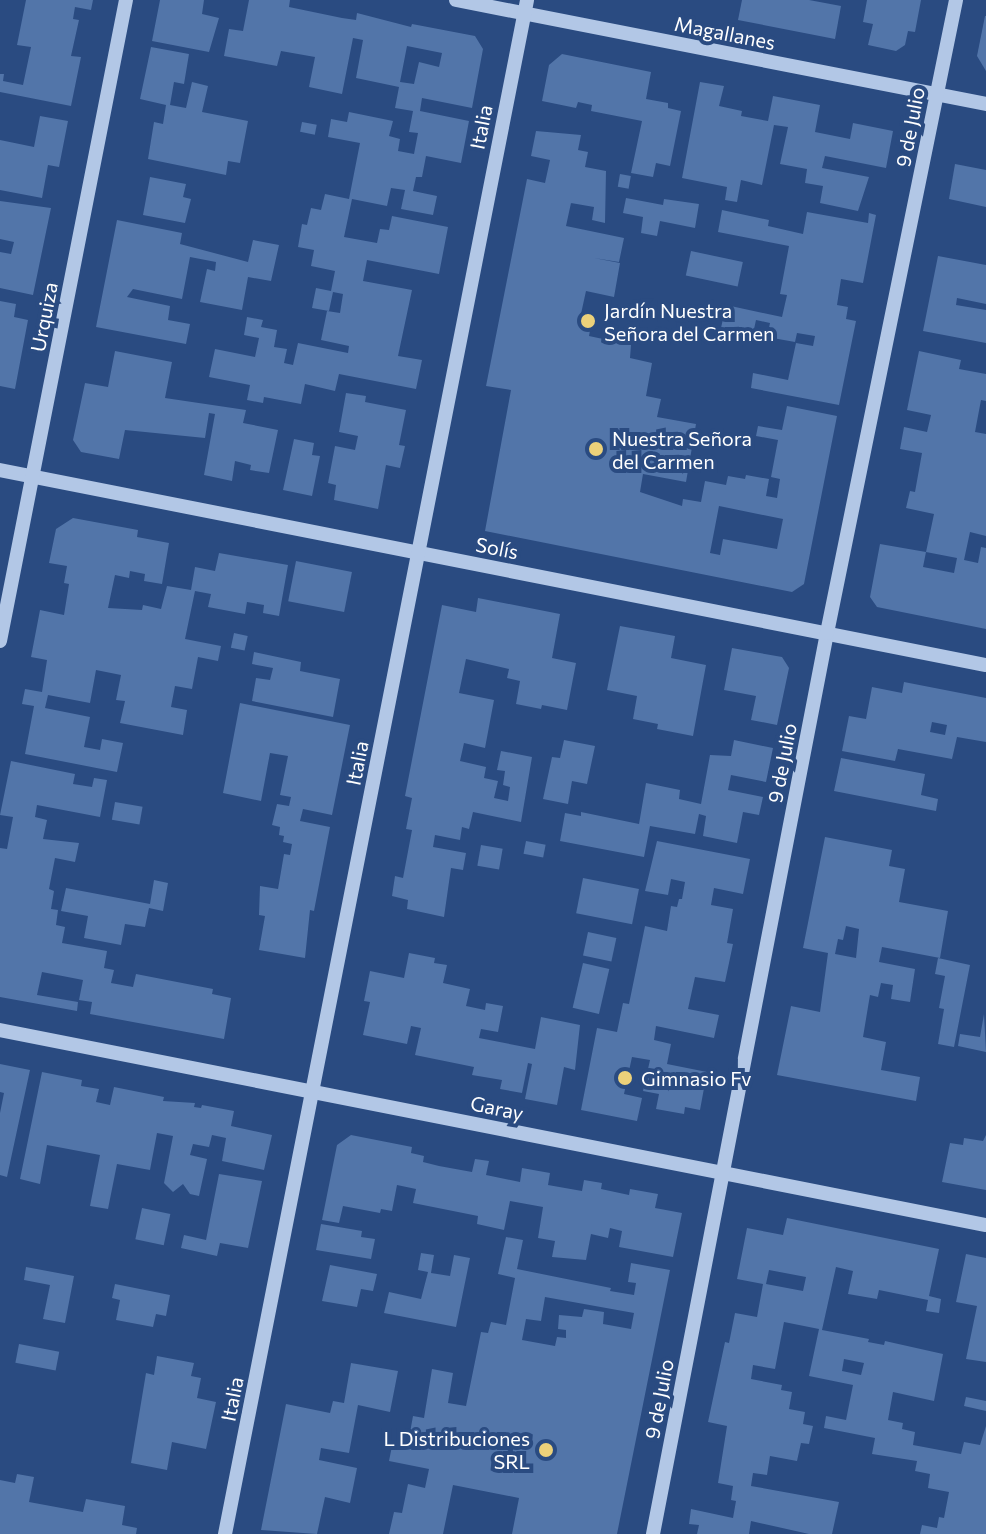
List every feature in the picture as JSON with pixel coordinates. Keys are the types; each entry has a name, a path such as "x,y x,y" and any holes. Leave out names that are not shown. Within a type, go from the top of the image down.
{"street":[{"name":"Urquiza","path":"0,641 126,0"},
{"name":"Magallanes","path":"456,0 525,7 986,104"},
{"name":"9 de Julio","path":"653,1534 827,633 956,0"},
{"name":"Italia","path":"225,1534 525,7"},
{"name":"Solís","path":"0,470 986,665"},
{"name":"Garay","path":"0,1030 986,1225"}],"building":[{"path":"26,0 93,0 91,10 75,7 73,19 79,20 71,56 81,57 71,106 0,92 0,74 4,74 3,81 23,85 31,47 17,45"},
{"path":"160,0 204,0 202,14 219,18 209,52 152,41"},
{"path":"249,0 290,0 289,7 342,18 356,20 357,13 411,27 412,24 475,36 483,49 472,108 422,98 420,111 469,121 461,163 426,156 422,177 416,177 413,191 437,196 433,215 401,209 405,190 391,188 387,206 352,199 344,237 377,243 380,229 389,230 392,216 448,227 439,274 367,260 363,281 412,290 398,356 422,360 416,389 339,374 335,391 305,384 301,404 264,397 263,403 247,400 250,385 209,377 215,349 255,357 259,338 244,335 247,317 263,320 261,327 277,330 274,347 287,349 284,363 293,365 298,343 348,353 349,346 321,340 327,311 340,313 343,294 333,292 329,311 312,308 316,288 331,291 335,271 311,266 314,250 298,247 302,224 307,225 311,208 321,210 325,194 349,199 360,143 328,137 331,119 347,122 349,112 393,121 389,136 400,139 398,151 414,154 418,133 409,132 413,111 395,108 399,87 356,78 363,40 353,38 342,94 309,87 315,57 281,51 277,66 224,56 229,29 243,31","holes":["407,46 442,53 439,67 419,62 414,84 400,82"]},
{"path":"742,0 809,0 841,6 835,39 738,20"},
{"path":"867,0 921,0 915,32 908,31 905,45 896,51 868,45 873,24 863,22"},
{"path":"986,16 986,71 977,56"},
{"path":"151,47 189,54 184,84 174,82 170,105 186,108 192,82 208,86 202,112 248,121 240,163 228,161 226,175 148,159 154,122 163,124 166,105 140,99"},
{"path":"562,54 651,72 646,99 668,103 668,108 681,111 670,166 656,163 653,177 631,173 642,121 591,111 592,105 578,102 576,108 542,101 549,65"},
{"path":"700,82 724,86 719,106 742,111 741,116 768,121 773,96 820,105 815,132 850,139 853,123 893,131 886,168 825,156 822,168 869,177 858,211 820,203 823,186 805,183 807,169 780,164 788,127 774,125 762,185 741,180 737,202 725,200 727,187 682,178"},
{"path":"40,116 68,121 59,167 48,165 42,198 0,190 0,140 34,147"},
{"path":"302,122 317,125 315,135 300,132"},
{"path":"536,131 581,135 578,150 588,152 585,167 606,171 605,223 592,220 594,207 571,203 566,226 624,238 619,262 594,258 620,263 614,297 586,291 579,323 591,325 589,336 631,345 630,358 652,363 646,396 661,399 657,417 696,424 686,482 643,474 640,492 682,506 683,499 701,502 705,481 726,485 728,476 745,479 746,475 769,479 766,496 777,498 780,479 771,477 778,440 756,436 758,426 782,430 787,406 837,416 804,584 792,592 485,531 511,390 486,386 527,179 545,183 550,160 531,156","holes":["719,506 783,519 777,549 723,539 720,555 710,553"]},
{"path":"955,164 986,170 986,207 949,199"},
{"path":"620,174 631,176 629,189 618,187"},
{"path":"150,177 186,184 183,197 191,199 185,223 143,215"},
{"path":"626,198 663,205 664,199 699,204 695,228 660,221 657,236 641,233 643,217 623,213"},
{"path":"0,201 51,208 33,295 0,288 0,252 11,254 14,242 0,239"},
{"path":"722,210 769,220 768,226 803,234 807,212 868,223 869,213 876,215 863,283 841,279 837,305 848,307 846,319 856,321 839,405 751,388 753,373 788,380 796,343 813,346 815,336 797,333 795,342 767,337 770,323 756,320 753,334 721,328 726,305 782,317 787,295 780,294 789,246 718,232"},
{"path":"117,220 182,233 180,244 248,262 253,240 279,245 271,281 248,277 242,310 200,302 207,269 215,271 216,262 190,257 182,299 133,289 127,297 170,306 168,320 190,324 186,344 96,327"},
{"path":"691,251 743,262 738,286 686,275"},
{"path":"938,256 986,265 986,304 957,298 956,305 986,310 986,343 923,331"},
{"path":"0,301 16,304 14,317 28,320 15,389 0,386"},
{"path":"115,351 172,362 165,398 246,410 243,423 278,430 269,473 250,470 251,465 235,461 232,481 204,475 215,414 209,413 205,438 125,430 119,459 81,452 73,440 85,383 108,387"},
{"path":"919,351 961,360 959,369 986,374 986,401 981,400 975,432 986,434 986,536 970,532 964,560 978,563 981,547 986,548 986,629 877,607 870,597 880,544 926,552 934,514 906,508 910,491 915,492 922,453 900,449 904,427 927,432 931,415 907,410","holes":["926,552 957,558 954,573 923,567"]},
{"path":"346,393 366,396 365,402 406,410 399,445 405,446 400,468 386,465 378,509 334,500 336,485 328,483 335,446 355,450 358,436 339,432"},
{"path":"294,439 314,443 312,455 320,456 312,496 283,490"},
{"path":"73,518 138,530 137,537 169,543 162,584 144,581 145,574 130,571 129,578 115,575 108,608 142,610 143,605 161,609 167,586 191,590 195,567 215,571 219,553 288,565 279,616 263,613 264,605 247,602 245,614 208,607 211,594 195,591 185,639 221,646 218,661 198,657 192,689 175,686 171,707 187,710 183,735 120,723 125,701 116,700 121,675 96,670 90,703 48,695 45,708 90,717 84,747 100,750 102,739 123,743 117,772 25,754 34,706 22,704 25,689 42,692 47,660 31,657 40,610 64,615 69,584 64,583 67,566 49,563 56,529"},
{"path":"296,561 352,572 344,612 288,601"},
{"path":"478,598 560,614 552,658 576,663 567,710 516,704 520,681 507,678 509,669 466,659 459,693 494,700 485,748 464,743 460,761 486,767 484,778 498,781 494,798 508,801 510,787 503,785 505,771 497,770 501,751 532,757 521,822 473,812 469,829 462,827 460,840 435,835 433,847 466,853 463,870 451,868 444,917 407,909 408,900 392,896 395,876 403,878 412,830 406,829 412,798 405,796 442,605 476,612"},
{"path":"620,626 675,636 671,658 706,665 693,736 657,729 658,724 633,719 637,696 607,690"},
{"path":"234,633 248,636 245,651 231,648"},
{"path":"732,648 782,657 789,668 777,725 751,720 756,696 724,690"},
{"path":"254,652 301,662 300,671 340,679 333,717 252,701 256,678 270,680 273,668 252,664"},
{"path":"904,682 986,698 986,742 957,737 952,759 898,749 895,761 842,751 849,716 866,719 872,687 902,693","holes":["932,722 947,725 945,735 930,732"]},
{"path":"240,703 350,725 332,815 303,809 300,821 330,827 314,911 310,910 305,958 259,950 265,916 259,915 260,886 278,889 284,854 290,855 292,844 283,842 284,836 279,835 280,827 272,825 277,804 289,806 291,797 280,795 288,756 270,753 261,801 223,793"},
{"path":"564,740 595,746 587,784 572,781 568,804 543,799 552,757 560,758"},
{"path":"734,740 773,748 766,782 731,775 728,790 763,797 759,815 743,812 737,843 703,836 706,816 699,814 695,834 650,826 644,857 560,841 565,813 581,816 581,812 639,824 646,783 680,790 679,799 701,804 710,755 731,756"},
{"path":"841,758 925,774 921,795 938,799 936,811 834,791"},
{"path":"11,761 75,774 73,784 92,787 94,778 107,780 100,817 37,805 35,817 47,820 43,839 79,843 75,862 55,858 49,889 54,891 51,909 58,910 56,925 65,927 62,943 107,951 104,968 114,970 111,983 133,987 136,974 213,989 212,994 231,998 224,1039 90,1014 92,1002 79,1000 83,980 42,972 37,995 78,1002 77,1011 0,997 0,848 7,849 13,817 0,815"},
{"path":"115,802 143,807 139,825 112,820"},
{"path":"825,837 892,850 889,866 905,869 899,902 948,911 940,958 882,947 879,962 915,969 910,1002 891,999 893,985 881,983 878,997 870,995 863,1037 886,1042 881,1070 920,1077 916,1101 777,1075 791,1006 820,1012 828,953 803,948","holes":["846,926 859,929 856,958 835,954 838,939 843,940"]},
{"path":"526,841 546,845 543,858 524,854"},
{"path":"657,841 750,859 743,894 714,888 711,905 733,909 727,943 733,944 725,982 695,977 688,1009 719,1015 714,1038 656,1026 654,1040 671,1044 667,1064 707,1072 700,1110 685,1107 684,1114 656,1109 659,1094 643,1091 650,1060 632,1057 624,1094 642,1098 637,1121 581,1110 597,1028 617,1032 623,1003 629,1004 645,926 667,931 671,906 677,907 679,899 682,899 685,882 671,879 668,895 645,891"},
{"path":"481,845 503,849 499,870 477,866"},
{"path":"583,878 639,889 632,924 576,913"},
{"path":"154,880 168,883 163,911 149,908 145,927 125,924 121,945 84,938 88,916 61,911 66,888 150,904"},
{"path":"588,932 616,938 611,962 583,955"},
{"path":"409,953 435,958 434,963 447,965 443,983 470,989 466,1006 485,1010 486,1003 503,1006 498,1032 481,1029 479,1038 535,1049 541,1017 580,1025 575,1070 564,1067 557,1105 525,1099 532,1064 528,1063 522,1093 500,1089 502,1080 472,1075 474,1067 415,1055 421,1028 411,1026 407,1044 363,1035 370,1002 364,1001 370,971 404,978"},
{"path":"938,958 970,965 954,1047 938,1044 944,1009 939,1008 945,976 935,974"},
{"path":"583,963 609,969 599,1014 573,1008"},
{"path":"984,1014 986,1052 958,1046 960,1034 980,1037"},
{"path":"0,1064 30,1070 7,1177 0,1175 0,1113 4,1093 0,1092"},
{"path":"42,1072 82,1080 81,1086 99,1089 96,1102 110,1105 114,1087 164,1097 163,1101 195,1103 194,1107 201,1108 202,1105 234,1111 231,1126 272,1135 264,1170 222,1161 226,1138 212,1135 209,1147 193,1144 190,1155 207,1159 199,1196 190,1194 183,1184 173,1192 164,1183 173,1136 157,1133 150,1170 117,1164 108,1209 90,1206 100,1155 47,1145 40,1184 20,1179"},
{"path":"351,1135 412,1147 411,1153 424,1156 423,1162 439,1166 472,1172 475,1159 489,1161 486,1175 520,1182 522,1168 550,1173 548,1185 582,1191 584,1180 602,1183 601,1189 629,1195 630,1189 658,1194 655,1208 682,1213 673,1257 619,1247 622,1231 610,1228 608,1238 591,1234 586,1260 552,1257 555,1241 538,1238 543,1207 510,1201 504,1230 477,1224 478,1216 413,1203 416,1189 397,1185 392,1211 381,1209 380,1213 343,1206 339,1223 322,1220 337,1145"},
{"path":"986,1135 986,1190 942,1182 950,1143 963,1145 964,1138 983,1141"},
{"path":"219,1174 262,1181 248,1248 220,1243 217,1256 181,1248 184,1235 206,1240"},
{"path":"142,1208 170,1214 164,1245 135,1239"},
{"path":"787,1218 939,1249 929,1296 941,1299 939,1313 926,1311 928,1300 879,1290 877,1299 848,1294 853,1271 836,1267 822,1330 869,1339 868,1342 884,1345 885,1341 943,1354 934,1401 893,1392 888,1420 903,1423 902,1429 915,1432 913,1445 961,1454 964,1442 980,1445 986,1426 986,1534 920,1534 922,1525 937,1528 939,1517 944,1518 949,1492 928,1488 930,1474 915,1471 917,1461 872,1454 875,1438 824,1428 826,1416 846,1420 853,1385 809,1376 819,1329 784,1322 775,1369 753,1365 751,1379 782,1385 781,1390 792,1392 789,1409 805,1412 803,1424 813,1426 809,1444 801,1443 797,1461 770,1456 767,1475 753,1473 751,1486 839,1502 832,1534 809,1534 751,1521 749,1534 697,1534 699,1525 689,1524 691,1509 733,1518 736,1501 731,1500 733,1486 718,1483 727,1426 708,1422 725,1342 729,1343 735,1313 757,1317 763,1284 737,1279 747,1228 783,1235","holes":["769,1270 806,1277 803,1291 766,1284","844,1359 864,1363 861,1375 842,1371"]},
{"path":"321,1224 362,1231 361,1237 375,1239 371,1259 316,1250"},
{"name":"L Distribuciones SRL","path":"506,1237 523,1240 517,1269 611,1288 610,1291 634,1295 636,1283 628,1282 631,1263 670,1270 617,1534 512,1534 519,1498 453,1485 443,1534 389,1534 394,1512 402,1513 408,1484 425,1488 429,1469 389,1461 392,1446 407,1449 413,1416 424,1418 432,1369 453,1373 448,1403 466,1406 481,1332 488,1333 491,1322 506,1325 515,1278 498,1274","holes":["545,1297 634,1313 631,1329 603,1324 604,1312 584,1309 582,1317 559,1315 558,1329 566,1330 566,1338 557,1337 555,1346 522,1340 526,1319 541,1321"]},
{"path":"421,1253 434,1255 431,1273 450,1276 454,1255 470,1258 456,1327 384,1313 389,1292 421,1299 428,1272 418,1270"},
{"path":"966,1254 986,1258 986,1362 966,1359 977,1306 956,1302"},
{"path":"330,1265 377,1274 373,1291 361,1289 357,1307 322,1301"},
{"path":"26,1267 74,1276 65,1323 43,1319 50,1285 24,1280"},
{"path":"115,1284 170,1295 166,1316 156,1314 153,1327 116,1320 120,1300 112,1298"},
{"path":"19,1344 59,1352 56,1370 15,1363"},
{"path":"157,1356 194,1363 191,1376 201,1378 197,1398 216,1402 206,1449 172,1442 167,1470 131,1463 146,1373 154,1375"},
{"path":"351,1363 398,1371 390,1412 358,1405 349,1453 321,1448 319,1460 357,1468 350,1503 325,1497 317,1534 261,1530 286,1404 330,1413 333,1401 344,1403"},
{"path":"966,1397 986,1401 986,1411 964,1406"},
{"path":"17,1474 34,1477 29,1502 83,1512 86,1499 125,1506 122,1525 137,1528 136,1534 0,1534 0,1480 15,1483"}],"place":[{"name":"Jardín Nuestra Señora del Carmen","path":"588,321"},
{"name":"Nuestra Señora del Carmen","path":"596,449"},
{"name":"Gimnasio Fv","path":"625,1078"},
{"name":"L Distribuciones SRL","path":"546,1450"}]}
